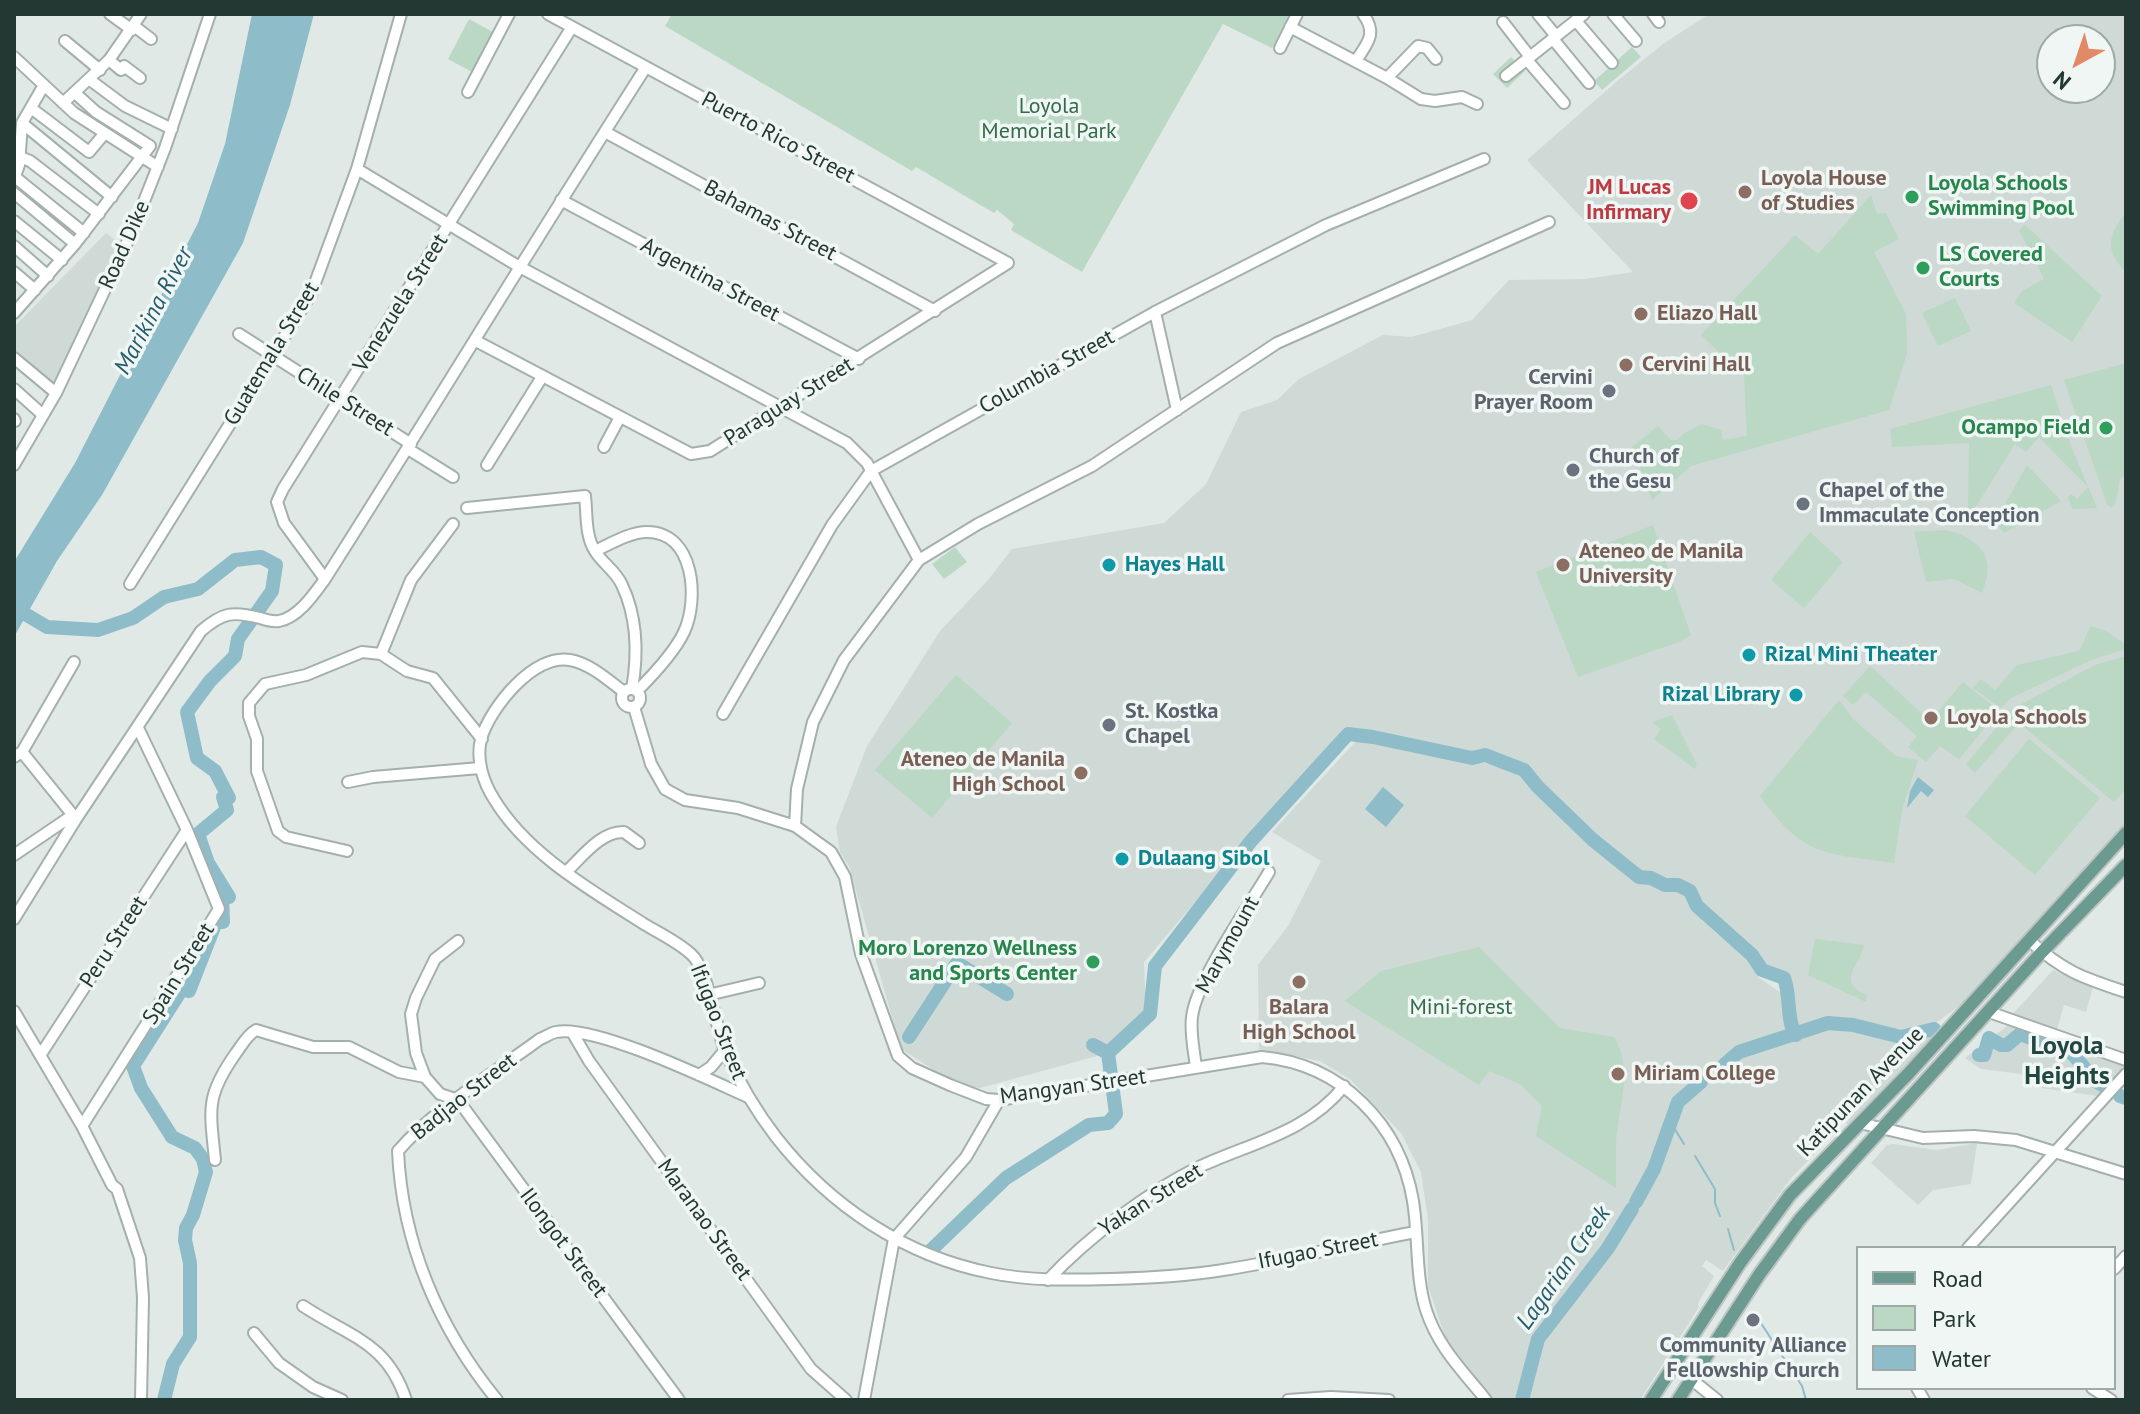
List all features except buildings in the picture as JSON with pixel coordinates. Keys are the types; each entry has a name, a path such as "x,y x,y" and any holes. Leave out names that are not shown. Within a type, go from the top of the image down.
{"main road":[{"name":"Katipunan Avenue","path":"1651,1400 1777,1212 2030,941 2126,833"},
{"name":"Katipunan Avenue","path":"1678,1400 1759,1275 1800,1219 2042,952 2126,865"}],"street":[{"path":"110,14 151,39"},
{"path":"63,103 109,60 141,14"},
{"name":"Road Dike","path":"14,465 56,393 132,232 172,129 210,14"},
{"name":"Guatemala Street","path":"130,584 311,294 357,169 401,14"},
{"path":"468,92 509,14"},
{"name":"Puerto Rico Street","path":"548,14 1008,263"},
{"path":"1280,48 1297,14"},
{"path":"1356,61 1371,35 1370,24 1363,14"},
{"path":"1538,14 1589,83"},
{"path":"1613,14 1636,41"},
{"path":"1506,76 1580,17 1612,63"},
{"path":"1503,22 1564,103"},
{"name":"Venezuela Street","path":"325,579 290,533 277,502 572,27"},
{"path":"1290,27 1421,99 1435,101 1462,97 1477,104"},
{"path":"65,41 100,70"},
{"path":"1387,78 1418,46 1429,49 1436,59"},
{"path":"14,57 84,121 158,167"},
{"path":"109,60 121,70 124,66 140,78"},
{"path":"14,919 74,817 138,728 201,631 222,615 235,613 271,621 289,617 310,600 646,67"},
{"path":"90,80 125,106 172,129"},
{"path":"44,85 22,123 20,157 14,178 84,233"},
{"path":"16,307 62,260 150,146 96,112 75,93"},
{"path":"31,108 89,152 105,133"},
{"path":"22,123 112,197"},
{"name":"Bahamas Street","path":"605,132 935,311"},
{"path":"20,157 30,161 99,214"},
{"name":"Columbia Street","path":"723,714 832,525 871,471 1155,312 1326,225 1484,159"},
{"path":"357,169 518,266 847,443 871,471 919,560"},
{"path":"14,193 75,244"},
{"name":"Argentina Street","path":"561,200 859,359"},
{"path":"14,221 62,260"},
{"path":"795,826 797,789 813,722 844,660 919,560 978,524 1092,466 1277,343 1549,222"},
{"path":"14,246 48,276"},
{"name":"Paraguay Street","path":"476,341 698,455 710,451 859,359 1008,263"},
{"path":"14,272 35,290"},
{"path":"1155,312 1177,410"},
{"name":"Chile Street","path":"239,334 453,477"},
{"path":"14,358 56,393"},
{"path":"487,465 542,377"},
{"path":"14,389 43,415"},
{"path":"604,447 620,417"},
{"path":"467,508 585,497 588,529 595,551 622,583 632,615 635,642 631,691"},
{"path":"381,654 411,580 453,524"},
{"path":"595,551 639,533 650,532 670,538 681,549 687,562 692,595 684,632 631,691"},
{"path":"347,851 286,837 278,831 257,771 257,739 249,716 249,703 265,684 306,675 362,652 381,654 407,671 433,678 482,739"},
{"name":"Ifugao Street","path":"631,691 584,664 568,659 556,660 532,671 501,703 482,739 480,768 489,791 504,814 533,846 696,959 725,1050 748,1097 776,1137 820,1185 852,1211 894,1239 926,1255 992,1273 1048,1280 1158,1278 1222,1271 1416,1232"},
{"path":"74,662 18,754 74,817"},
{"name":"Mangyan Street","path":"631,691 640,701 634,707 651,764 665,789 685,800 738,808 795,826 831,852 845,877 861,954 898,1056 912,1068 986,1099 999,1100 1262,1057 1311,1068 1344,1086 1367,1106 1384,1128 1407,1170 1421,1291 1435,1336 1446,1354 1486,1400"},
{"name":"Spain Street","path":"82,1126 218,913 219,905 187,830 138,728"},
{"path":"348,782 480,768"},
{"path":"14,855 74,817"},
{"name":"Peru Street","path":"41,1054 187,830"},
{"path":"567,871 599,841 613,833 624,832 639,843"},
{"name":"Marymount","path":"1196,1067 1191,1020 1195,1002 1211,969 1269,872"},
{"path":"458,941 435,959 411,1014 416,1053 425,1077 440,1094 458,1100"},
{"path":"2030,941 2073,973 2126,992"},
{"path":"708,995 759,983"},
{"path":"14,1011 123,1202 141,1267 141,1400"},
{"path":"1989,1012 2126,1060"},
{"path":"215,1160 211,1109 213,1090 245,1040 256,1030 313,1047 349,1047 399,1072 425,1077"},
{"name":"Badjao Street","path":"497,1400 444,1320 419,1267 408,1223 398,1151 438,1113 540,1039 557,1032 602,1037 748,1097"},
{"name":"Maranao Street","path":"572,1032 589,1061 811,1369 846,1400"},
{"path":"699,1075 725,1050"},
{"path":"1970,1246 2126,1074"},
{"name":"Yakan Street","path":"1048,1280 1090,1239 1183,1176 1273,1139 1306,1119 1344,1086"},
{"path":"438,1113 440,1094"},
{"name":"Ilongot Street","path":"458,1100 679,1400"},
{"path":"864,1400 894,1239 966,1157 999,1100"},
{"path":"1860,1123 1923,1138 1995,1137 2057,1151 2126,1174"},
{"path":"303,1306 337,1328 362,1339 381,1354 396,1373 406,1400"},
{"path":"254,1333 279,1363 313,1387 335,1394 342,1400"},
{"name":"Mangyan Street","path":"1446,1354 1449,1365 1478,1400"},
{"path":"1691,1379 1717,1400"},
{"path":"1288,1400 1331,1397 1389,1400"}],"shaded area":[{"name":"Ateneo de Manila University","path":"1709,14 2126,14 2126,824 1966,1001 1933,1025 1910,1031 1831,1020 1799,1030 1795,1027 1791,983 1769,968 1704,906 1695,890 1681,881 1663,880 1649,872 1635,871 1652,884 1674,888 1688,896 1695,910 1716,933 1745,954 1759,978 1783,994 1794,1038 1823,1028 1851,1025 1901,1038 1928,1030 1936,1034 1848,1124 1831,1120 1811,1138 1820,1149 1792,1177 1723,1271 1706,1260 1702,1266 1714,1276 1698,1303 1699,1307 1640,1400 1490,1400 1448,1345 1428,1286 1428,1220 1421,1172 1401,1133 1351,1080 1320,1061 1259,1049 1258,965 1288,926 1321,861 1272,832 1359,738 1504,767 1520,776 1587,836 1625,863 1540,786 1526,767 1481,752 1470,756 1344,727 1144,962 1146,1012 1108,1053 980,1088 962,1085 901,1049 849,866 840,853 836,827 867,746 940,631 988,580 1012,549 1164,523 1206,484 1241,412 1277,400 1299,379 1383,335 1411,337 1472,320 1509,280 1585,279 1633,272 1527,160 1663,44"},
{"path":"106,233 123,246 56,389 14,354 14,327"},
{"path":"2053,970 2093,987 2086,1012 2064,1005 2056,1033 2010,1017"},
{"path":"2011,1023 2126,1062 2126,1069 2097,1096 2027,1086 2029,1075 1981,1069 1965,1058"},
{"path":"1977,1143 1971,1184 1933,1190 1918,1205 1871,1163 1887,1145 1937,1150"}],"green space":[{"name":"Loyola Memorial Park","path":"672,14 1289,14 1272,48 1223,24 1082,272 1011,230 1014,224 997,210 994,213 916,167 912,171 665,26"},
{"path":"469,19 493,32 472,72 448,59"},
{"path":"1632,47 1641,57 1602,90 1594,81"},
{"path":"1511,57 1525,71 1507,88 1493,74"},
{"path":"1871,195 1877,214 1886,213 1899,239 1874,252 1906,314 1907,354 1889,410 1691,466 1652,500 1632,447 1658,426 1671,440 1678,440 1684,433 1702,424 1721,430 1723,440 1747,436 1744,376 1701,335 1795,235 1818,254"},
{"path":"2126,213 2126,272 2114,257 2111,242 2115,228"},
{"path":"2025,225 2102,296 2072,342 2014,303 2022,291 2044,279 2019,230"},
{"path":"1955,298 1971,331 1938,346 1922,313"},
{"path":"2126,363 2126,474 2120,479 2116,501 2111,508 2064,380"},
{"path":"2051,385 2071,446 2097,508 2073,509 2068,498 2071,494 2077,499 2088,487 2039,437 2026,452 2015,444 1972,513 1969,527 1949,524 1949,509 1968,510 1969,443 1892,447 1890,429"},
{"path":"2027,465 2061,501 2004,533 1995,522"},
{"path":"1653,525 1691,635 1578,677 1536,572"},
{"path":"1946,530 1977,544 1983,551 1988,569 1982,593 1954,579 1926,582 1914,532"},
{"path":"1810,532 1843,562 1804,608 1771,580"},
{"path":"955,547 967,562 944,579 932,564"},
{"path":"2091,626 2106,631 2126,645 2126,649 2091,660 2009,699 2001,708 1973,688 1981,679 1995,690 2017,665 2079,651"},
{"path":"2126,656 2126,789 2114,802 2019,723 1975,773 1966,764 2012,709 2095,665"},
{"path":"1870,666 1930,721 1963,682 1999,711 1959,759 1940,746 1926,762 1908,747 1917,736 1866,692 1853,705 1843,696"},
{"path":"956,675 1012,723 932,818 875,770"},
{"path":"1839,700 1853,719 1896,756 1918,760 1902,810 1894,863 1817,849 1789,831 1760,796"},
{"path":"1672,715 1697,765 1695,769 1654,739 1661,729 1652,722"},
{"path":"2029,739 2100,798 2035,875 1965,816"},
{"path":"1815,939 1864,945 1851,979 1857,990 1867,995 1866,1002 1808,975"},
{"name":"Mini-forest","path":"1479,947 1560,1028 1614,1037 1620,1049 1624,1075 1616,1143 1616,1188 1536,1136 1542,1106 1520,1084 1489,1071 1479,1085 1345,1001 1381,971"}],"water":[{"name":"Marikina River","path":"252,14 314,14 290,105 243,243 102,495 57,561 14,637 14,562 75,463 198,223 225,144"},
{"path":"1918,777 1934,790 1928,797 1921,791 1907,808 1910,791"},
{"path":"1383,787 1404,805 1386,827 1365,809"}],"waterway":[{"path":"15,608 47,627 98,630 133,618 164,597 198,589 235,560 261,557 276,565 272,591 238,639 235,656 210,681 187,712 197,758 215,771 229,798 223,797 227,810 198,834 208,863 229,897 222,895 223,922 216,922 189,991 182,989 133,1066 141,1088 172,1137 195,1148 203,1159 206,1172 186,1228 190,1263 190,1337 173,1364 164,1400"},
{"path":"1093,1045 1108,1053 1150,1014 1155,966 1251,841 1348,734 1472,758 1485,755 1524,770 1593,840 1639,877 1651,878 1665,885 1678,885 1690,891 1697,906 1752,955 1762,970 1784,978 1791,1023 1796,1035"},
{"path":"909,1037 957,963 1007,994"},
{"name":"Lagarian Creek","path":"1724,1065 1739,1052 1828,1023 1853,1025 1901,1037 1934,1029"},
{"name":"Lagarian Creek","path":"1979,1055 1984,1055 1989,1038 2007,1045 2020,1034 2073,1054 2095,1081 2104,1086"},
{"path":"927,1254 1006,1178 1089,1125 1108,1123 1116,1114 1108,1053"},
{"name":"Lagarian Creek","path":"1636,1202 1654,1169 1678,1102 1701,1082"},
{"name":"Lagarian Creek","path":"2120,1096 2126,1098"},
{"path":"1671,1123 1684,1144"},
{"path":"1695,1156 1715,1189 1715,1203 1720,1216"},
{"name":"Lagarian Creek","path":"1522,1400 1538,1339 1608,1248 1632,1209"},
{"path":"1728,1229 1734,1250"},
{"path":"1755,1314 1802,1386 1806,1400"}],"place":[{"name":"Loyola House of Studies","path":"1745,192"},
{"name":"Loyola Schools Swimming Pool","path":"1912,197"},
{"name":"JM Lucas Infirmary","path":"1689,201"},
{"name":"LS Covered Courts","path":"1923,268"},
{"name":"Eliazo Hall","path":"1641,314"},
{"name":"Cervini Hall","path":"1626,365"},
{"name":"Cervini Prayer Room","path":"1609,391"},
{"name":"Ocampo Field","path":"2106,428"},
{"name":"Church of the Gesu","path":"1573,470"},
{"name":"Chapel of the Immaculate Conception","path":"1803,504"},
{"name":"Hayes Hall","path":"1109,565"},
{"name":"Ateneo de Manila University","path":"1563,565"},
{"name":"Rizal Mini Theater","path":"1749,655"},
{"name":"Rizal Library","path":"1796,695"},
{"name":"Loyola Schools","path":"1931,718"},
{"name":"St. Kostka Chapel","path":"1109,725"},
{"name":"Ateneo de Manila High School","path":"1081,773"},
{"name":"Dulaang Sibol","path":"1122,859"},
{"name":"Moro Lorenzo Wellness and Sports Center","path":"1093,962"},
{"name":"Balara High School","path":"1299,982"},
{"name":"Miriam College","path":"1618,1074"},
{"name":"Community Alliance Fellowship Church","path":"1753,1320"}],"district":[{"name":"Loyola Heights","path":"2067,1062"}]}
